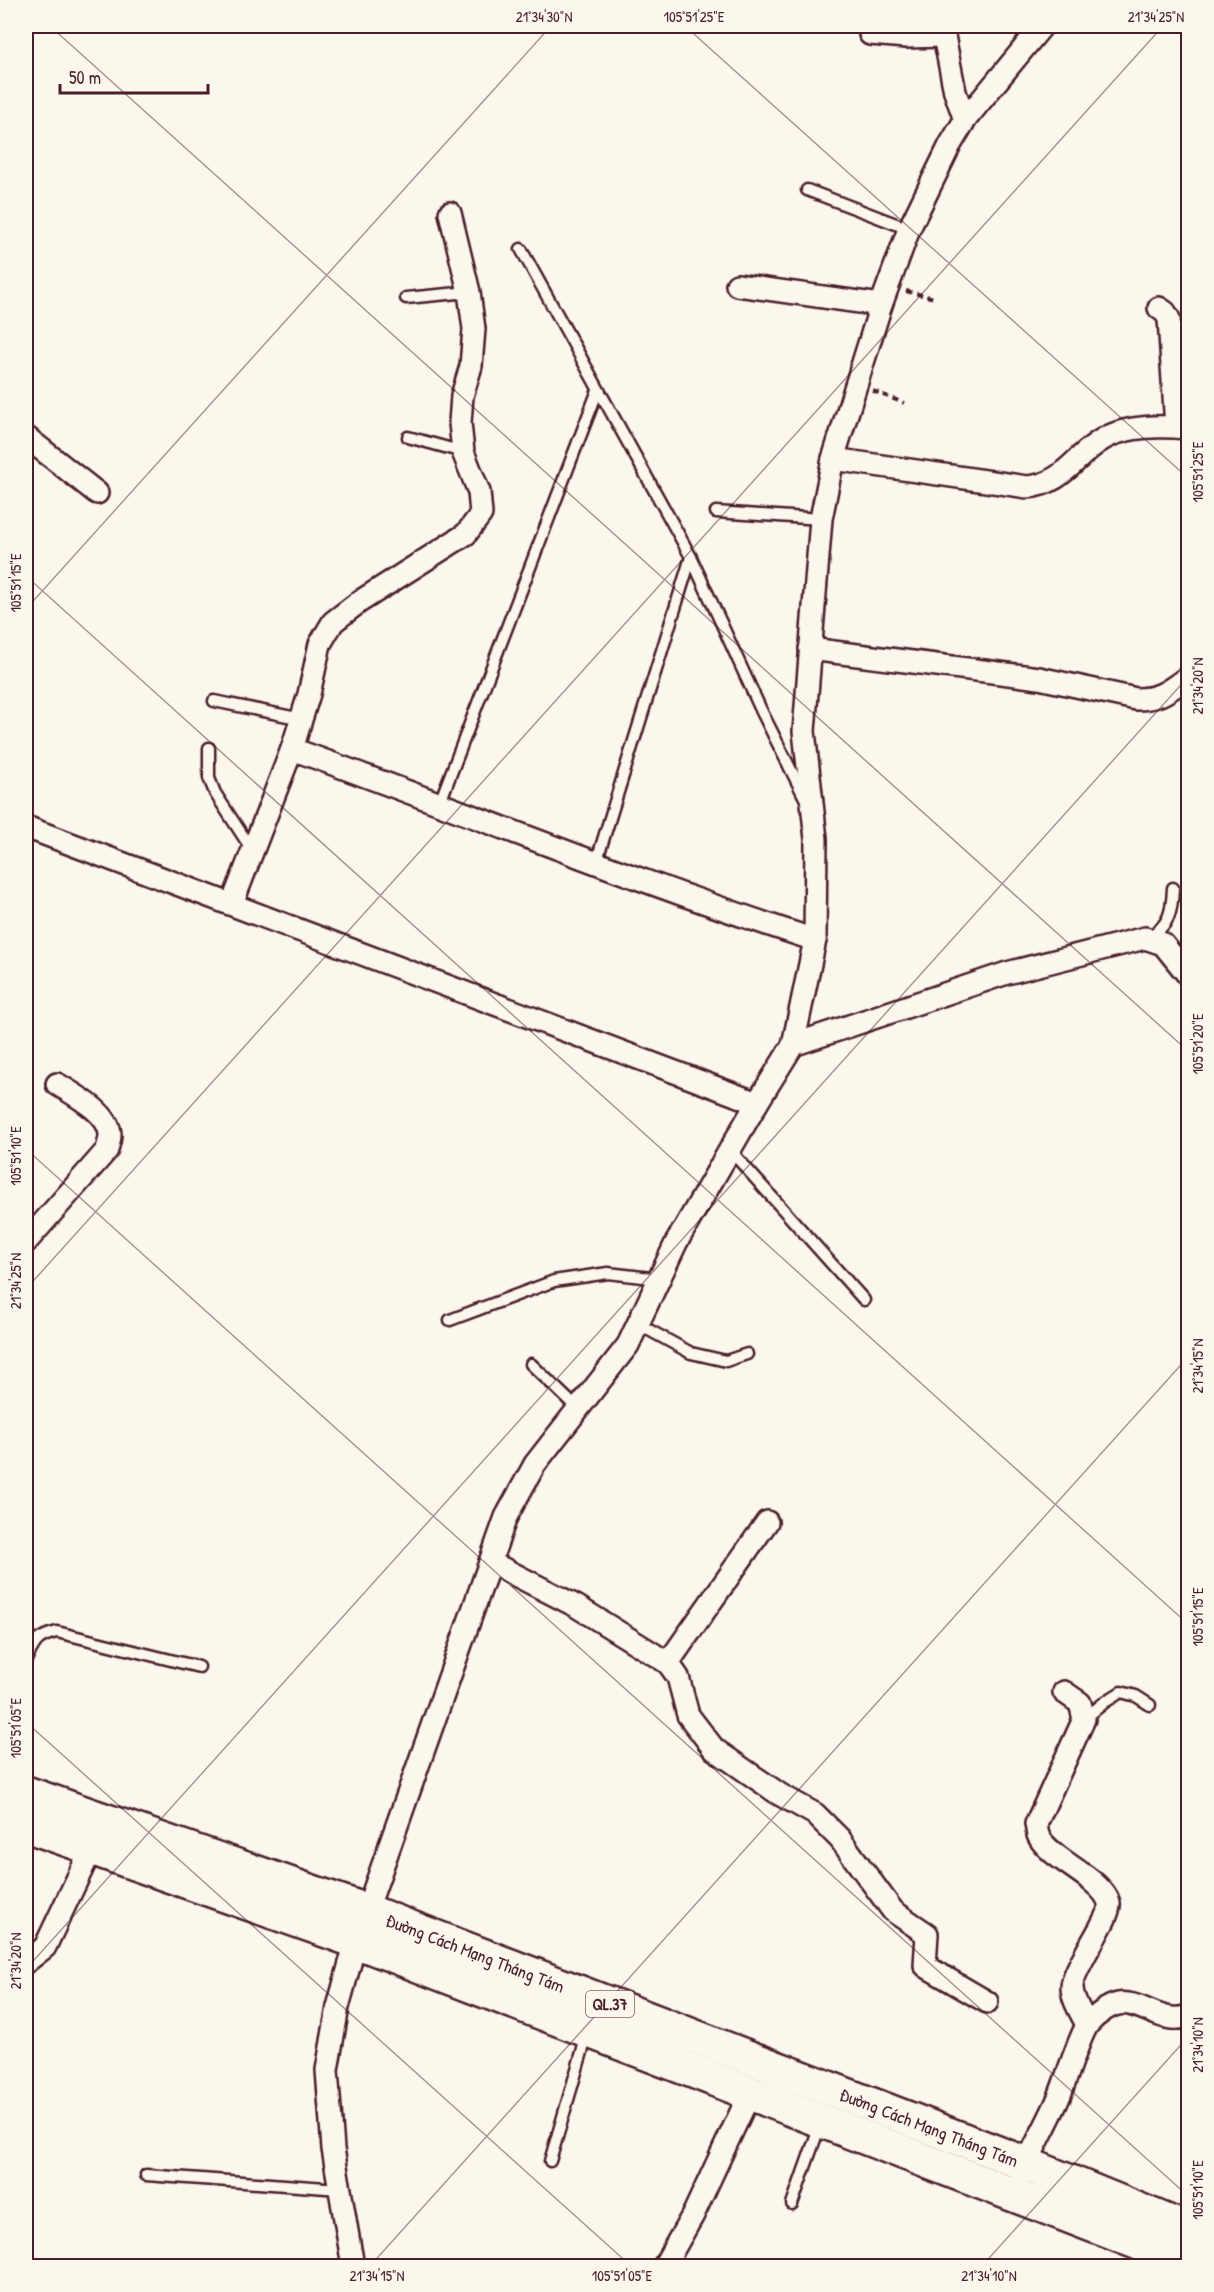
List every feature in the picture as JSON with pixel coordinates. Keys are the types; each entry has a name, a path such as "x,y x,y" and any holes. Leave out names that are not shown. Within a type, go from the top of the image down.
{"main road":[{"name":"Đường Cách Mạng Tháng Tám","path":"26,1793 367,1911 1026,2164 1188,2230"},
{"name":"Đường Cách Mạng Tháng Tám","path":"26,1825 91,1850 356,1941 1188,2262"}],"street":[{"path":"353,2266 333,2149 327,2070 338,2007 356,1941 506,1518 535,1464 628,1345 676,1243 757,1103 793,1046 815,940 816,851 804,731 821,519 833,459 855,386 909,229 950,145 965,120 1042,26"},
{"path":"870,34 906,37 943,31 955,92 965,120"},
{"path":"232,904 292,749 302,719 320,644 333,622 359,602 466,534 481,514 479,492 463,452 460,423 462,396 471,366 474,329 469,292 450,213"},
{"path":"737,285 885,296"},
{"path":"833,459 1027,487 1043,485 1054,480 1106,437 1133,428 1182,428 1169,319 1166,312 1160,308"},
{"path":"26,437 97,493"},
{"path":"810,649 1039,678 1136,699 1151,699 1163,695 1188,677"},
{"path":"292,749 440,802 718,909 815,940"},
{"path":"26,827 757,1103"},
{"path":"793,1046 1007,973 1145,938 1162,944 1185,966"},
{"path":"26,1242 107,1150 110,1135 105,1121 86,1102 57,1084"},
{"path":"668,1663 767,1522"},
{"path":"490,1562 576,1606 668,1663 678,1677 688,1714 714,1749 779,1794 815,1814 840,1839 893,1911 927,1935 925,1965 987,2002"},
{"path":"1064,1692 1080,1703 1084,1719 1036,1824 1039,1837 1051,1850 1104,1894 1109,1904 1108,1912 1072,1987 1076,2003 1087,2025"},
{"path":"26,1962 45,1947 91,1850"},
{"path":"1013,2194 1059,2099 1087,2025 1101,2012 1119,2004 1162,2017 1188,2016"},
{"path":"664,2266 693,2215 750,2093"}],"lane":[{"path":"807,190 909,229"},
{"path":"521,249 691,557 761,710 814,814"},
{"path":"406,298 469,292"},
{"path":"440,802 598,390"},
{"path":"408,437 463,452"},
{"path":"716,512 821,519"},
{"path":"596,862 691,557"},
{"path":"214,701 302,719"},
{"path":"209,748 209,778 215,793 252,850"},
{"path":"1145,938 1158,932 1166,924 1172,909 1173,888"},
{"path":"730,1150 864,1300"},
{"path":"450,1320 554,1281 608,1273 660,1279"},
{"path":"638,1324 691,1353 726,1361 747,1354"},
{"path":"531,1364 578,1409"},
{"path":"26,1660 33,1645 42,1635 57,1632 199,1667"},
{"path":"1084,1719 1122,1692 1136,1696 1150,1705"},
{"path":"550,2161 588,2031"},
{"path":"792,2204 822,2121"},
{"path":"146,2175 340,2189"}],"path":[{"path":"885,296 934,297"},
{"path":"855,386 887,395 903,403"}]}
